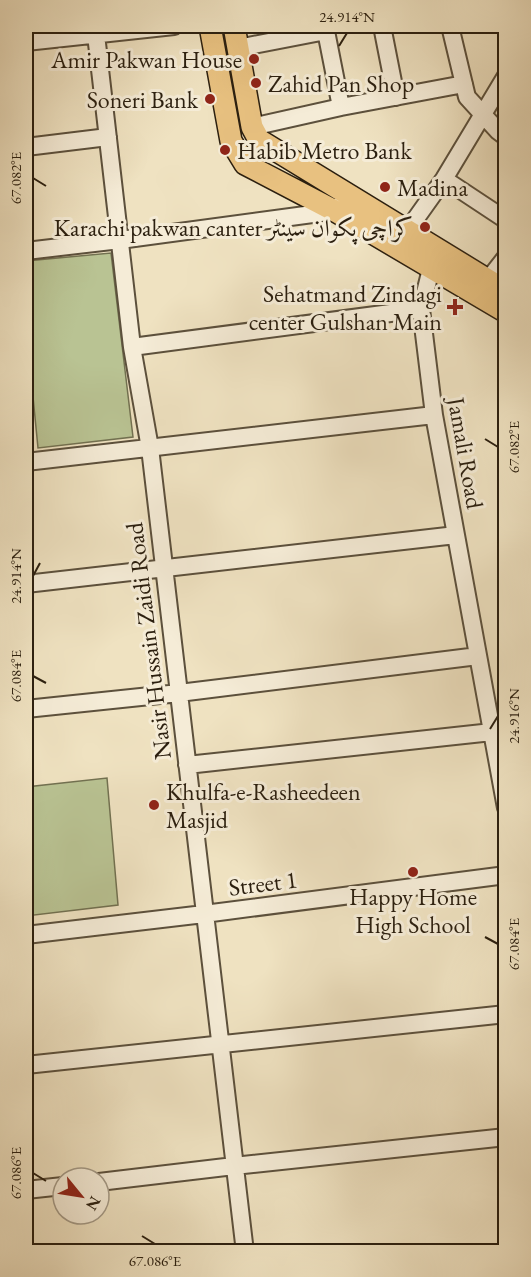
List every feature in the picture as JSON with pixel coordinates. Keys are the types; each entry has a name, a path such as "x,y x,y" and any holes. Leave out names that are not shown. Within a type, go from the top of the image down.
{"main road":[{"path":"210,26 231,141 245,164 407,231 436,260 497,285"},
{"path":"234,26 252,127 259,140 339,202 436,260 506,312"}],"street":[{"path":"26,42 96,30 174,26"},
{"path":"381,26 396,97"},
{"path":"450,26 467,97 506,137"},
{"path":"238,48 326,28 341,107"},
{"name":"Nasir Hussain Zaidi Road","path":"96,30 132,347 150,448 244,1251"},
{"path":"407,231 444,179 506,76"},
{"path":"252,127 341,107 464,84"},
{"path":"26,147 108,137"},
{"path":"444,179 506,220"},
{"path":"26,251 120,240 339,202"},
{"path":"497,285 506,257"},
{"name":"Jamali Road","path":"436,260 421,309 434,415 506,808"},
{"path":"132,347 421,309"},
{"path":"26,462 434,415"},
{"path":"26,584 456,535"},
{"path":"26,709 178,693 478,656"},
{"path":"187,765 492,732"},
{"name":"Street 1","path":"26,934 204,914 506,875"},
{"path":"26,1065 506,1014"},
{"path":"111,1181 506,1137"},
{"path":"26,1190 51,1187"}],"green space":[{"path":"111,253 133,437 38,448 26,325 26,261"},
{"path":"107,778 118,905 26,916 26,787"}],"place":[{"name":"Amir Pakwan House","path":"254,59"},
{"name":"Zahid Pan Shop","path":"256,83"},
{"name":"Soneri Bank","path":"210,99"},
{"name":"Habib Metro Bank","path":"225,150"},
{"name":"Madina","path":"385,187"},
{"name":"Karachi pakwan canter کراچی پکوان سینٹر","path":"425,227"},
{"name":"Sehatmand Zindagi center Gulshan Main","path":"455,307"},
{"name":"Khulfa-e-Rasheedeen Masjid","path":"154,805"},
{"name":"Happy Home High School","path":"413,872"}]}
